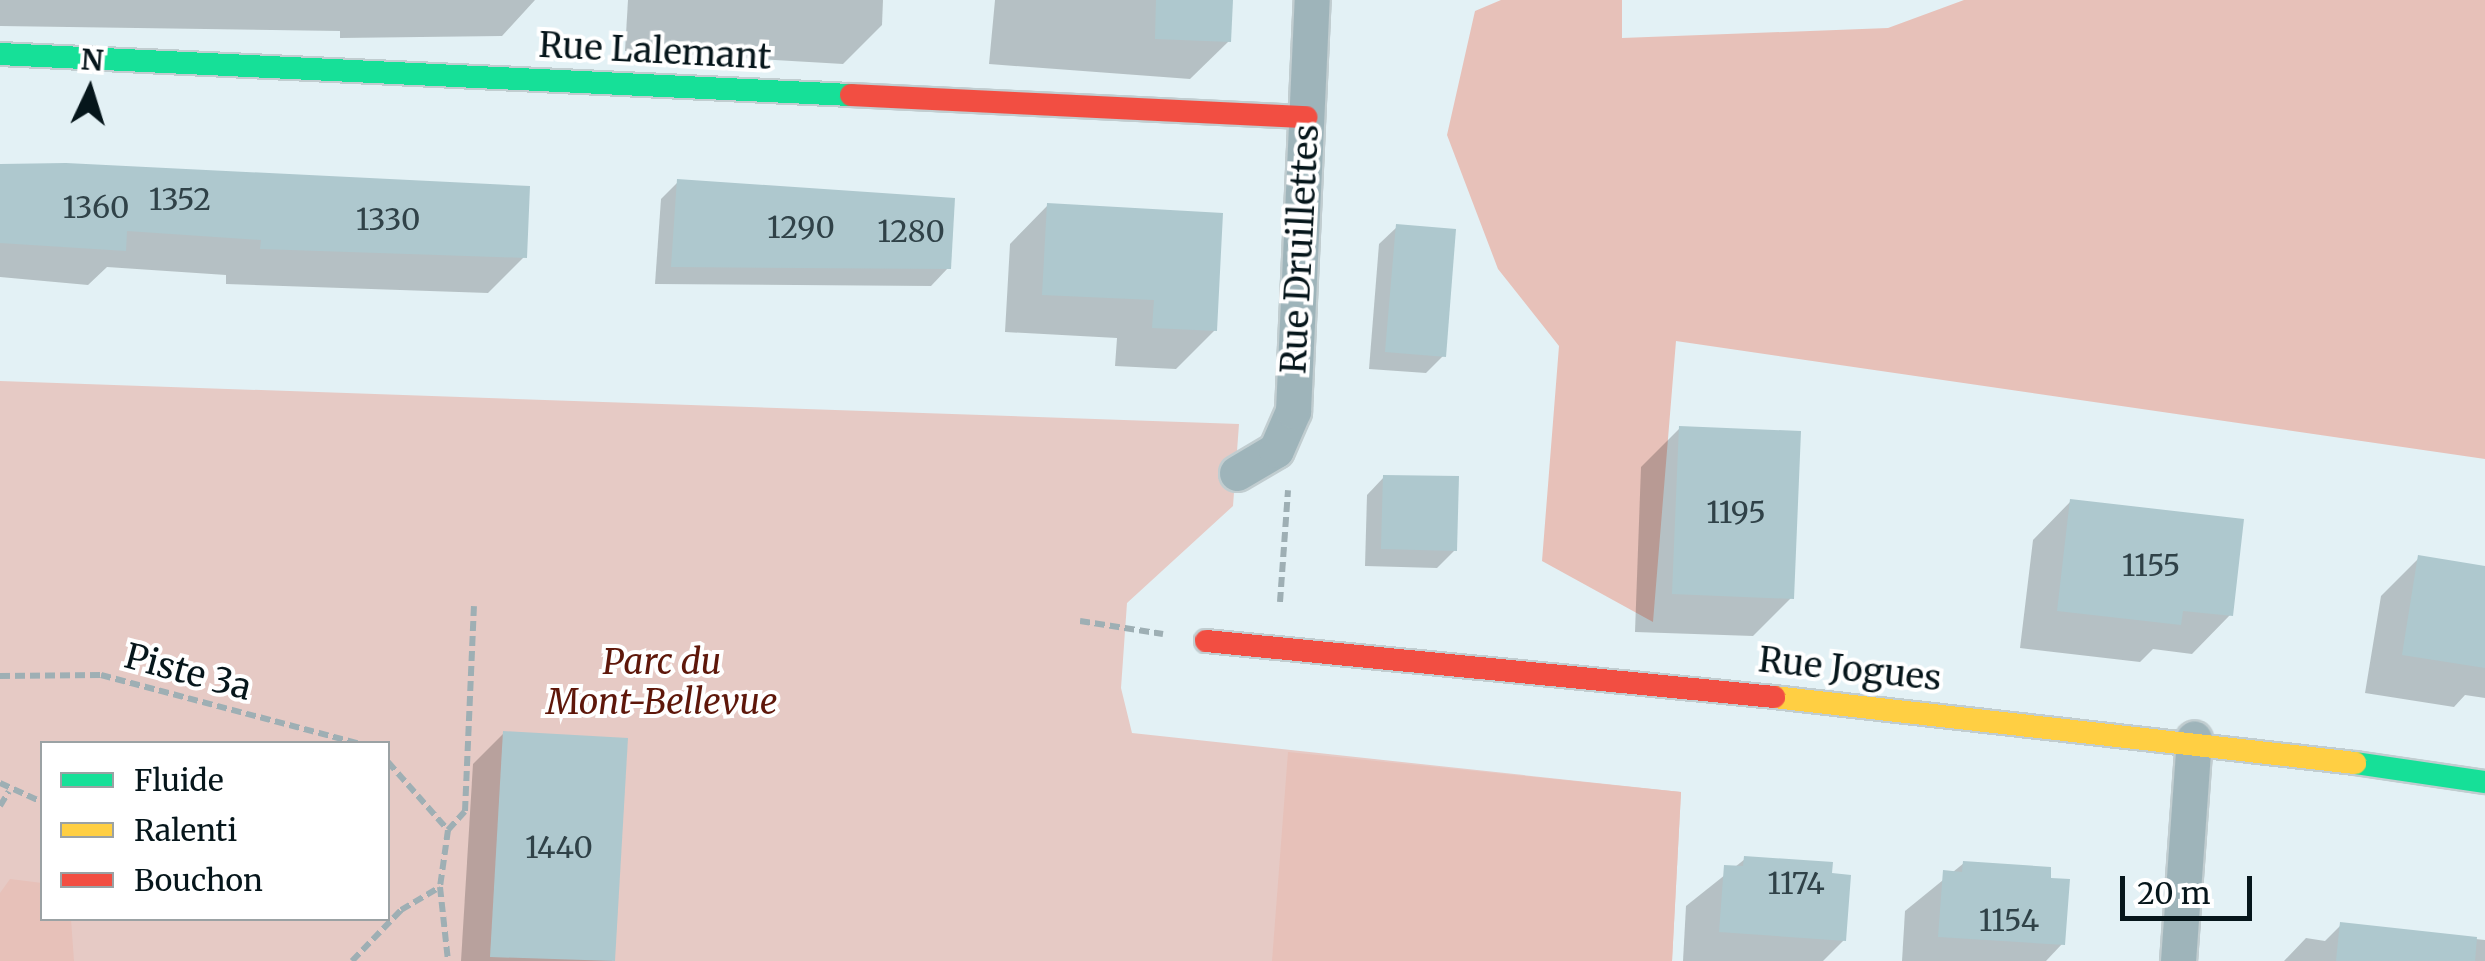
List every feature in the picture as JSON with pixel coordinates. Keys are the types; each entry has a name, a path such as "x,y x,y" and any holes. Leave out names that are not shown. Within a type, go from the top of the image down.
{"street":[{"name":"Rue Druillettes","path":"1237,473 1276,450 1293,411 1312,0"},
{"name":"Rue Lalemant","path":"0,54 1306,117"},
{"name":"Rue Jogues","path":"1206,640 2194,739 2485,782"},
{"path":"2178,961 2194,739"}],"path":[{"path":"1276,648 1293,411"},
{"path":"448,961 440,887 448,830 465,811 474,606"},
{"path":"1080,622 1206,640"},
{"name":"Piste 3a","path":"0,676 101,676 350,741"},
{"path":"390,764 448,830"},
{"path":"0,783 9,792 40,801"},
{"path":"0,806 9,792"},
{"path":"352,961 401,910 440,887"},
{"path":"390,908 401,910"}],"green space":[{"name":"Parc du Mont-Bellevue","path":"0,381 1239,424 1233,506 1127,603 1121,688 1132,733 1681,792 1672,961 0,961"}],"shaded area":[{"path":"1501,0 1622,0 1622,38 1888,28 1964,0 2485,0 2485,459 1676,341 1653,622 1542,561 1559,346 1498,269 1447,135 1475,11"},
{"path":"1288,752 1681,792 1672,961 1272,961"},
{"path":"10,879 40,883 40,921 71,921 74,961 0,961 0,893"}],"building":[{"path":"1156,0 1233,0 1231,42 1155,39"},
{"path":"66,163 530,186 527,258 260,249 261,240 127,231 126,251 0,243 0,164"},
{"path":"677,179 955,198 951,269 671,267"},
{"path":"1047,203 1223,213 1217,331 1152,328 1154,300 1042,295"},
{"path":"1396,224 1456,229 1446,357 1385,352"},
{"path":"1679,426 1801,431 1794,599 1672,594"},
{"path":"1383,475 1459,476 1457,551 1381,549"},
{"path":"2070,499 2244,519 2233,616 2183,611 2181,625 2057,611"},
{"path":"2418,555 2485,566 2485,668 2402,655"},
{"path":"503,731 628,738 615,961 490,957"},
{"path":"1744,856 1833,862 1832,873 1851,875 1846,941 1719,932 1724,865 1743,866"},
{"path":"1963,861 2051,867 2051,878 2070,879 2065,945 1938,937 1943,870 1962,872"},
{"path":"2340,922 2477,937 2475,961 2336,961"}],"traffic: fast":[{"path":"0,54 851,95"},
{"path":"2355,763 2485,782"}],"traffic: slow":[{"path":"1774,697 2355,763"}],"traffic: jam":[{"path":"851,95 1306,117"},
{"path":"1206,641 1774,697"}]}
